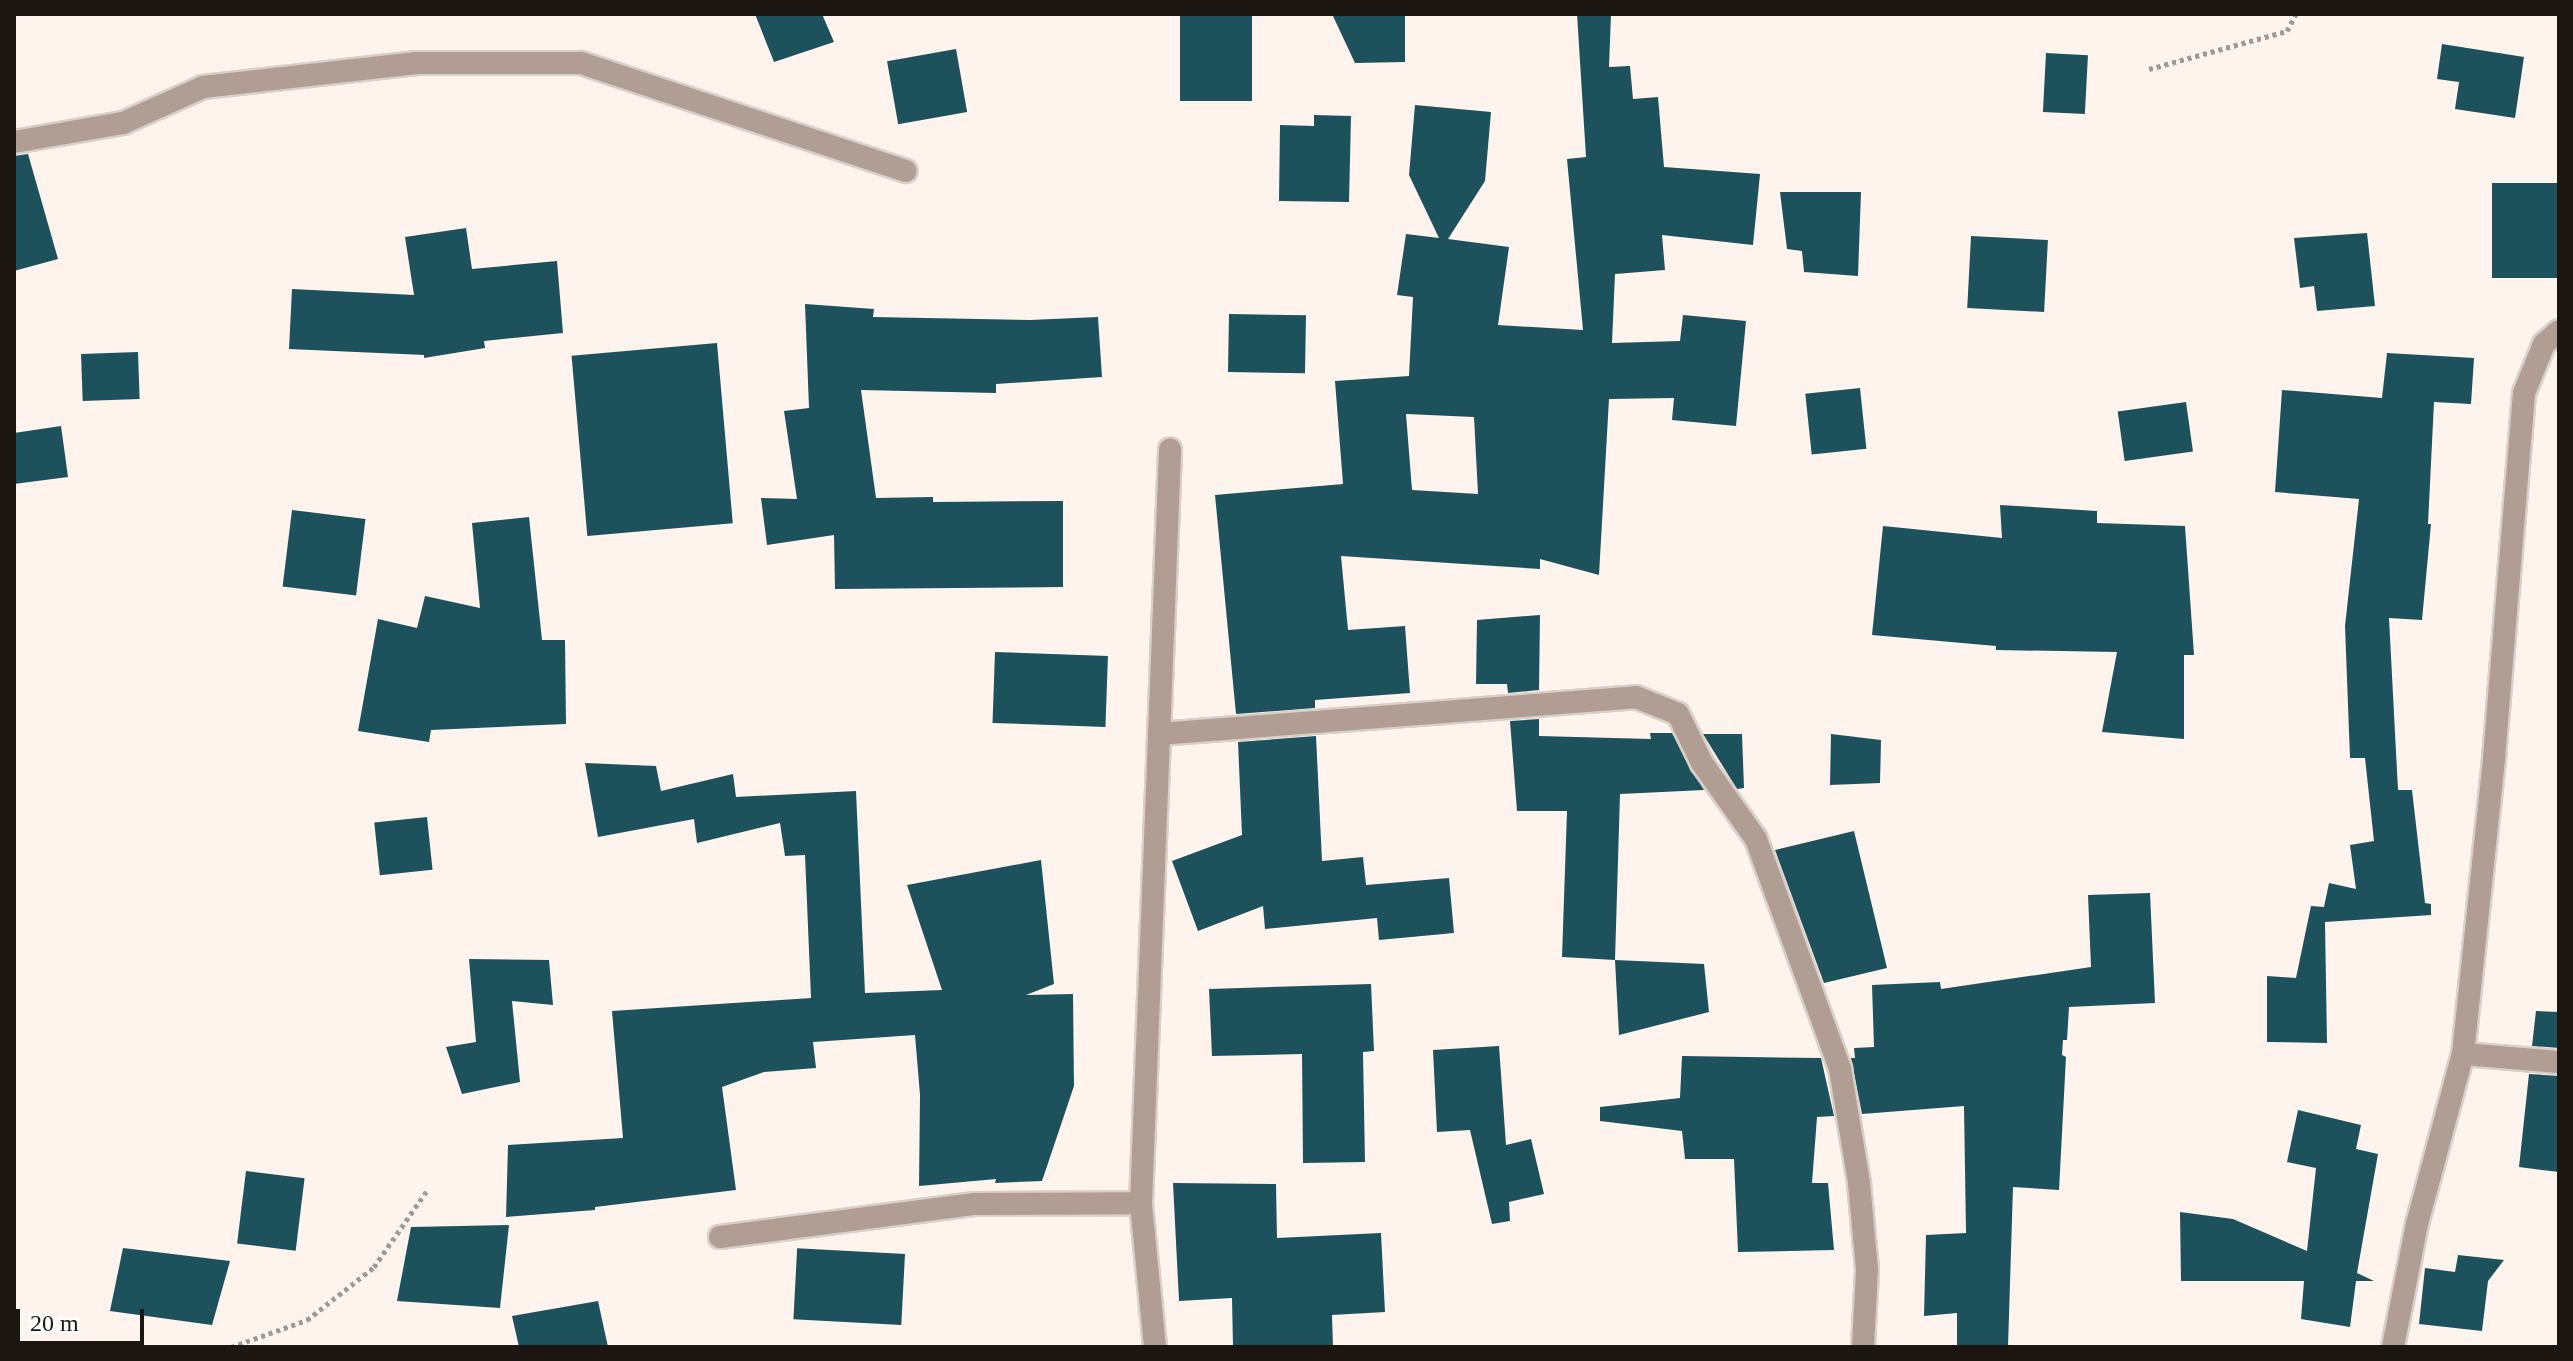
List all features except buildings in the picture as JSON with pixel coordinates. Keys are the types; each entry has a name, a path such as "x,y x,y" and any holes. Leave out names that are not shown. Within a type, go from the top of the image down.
{"street":[{"path":"14,142 123,123 203,87 417,63 581,63 906,171"},
{"path":"2393,1347 2417,1224 2463,1054 2494,758 2524,393 2544,344 2559,331"},
{"path":"1155,1347 1141,1203 1170,450"},
{"path":"1159,734 1636,697 1678,714 1702,763 1756,839 1840,1069 1859,1183 1867,1270 1863,1347"},
{"path":"2463,1054 2559,1062"},
{"path":"720,1237 975,1204 1141,1203"}],"path":[{"path":"2149,69 2287,31 2296,14"},
{"path":"231,1347 307,1320 374,1267 428,1189"}]}
